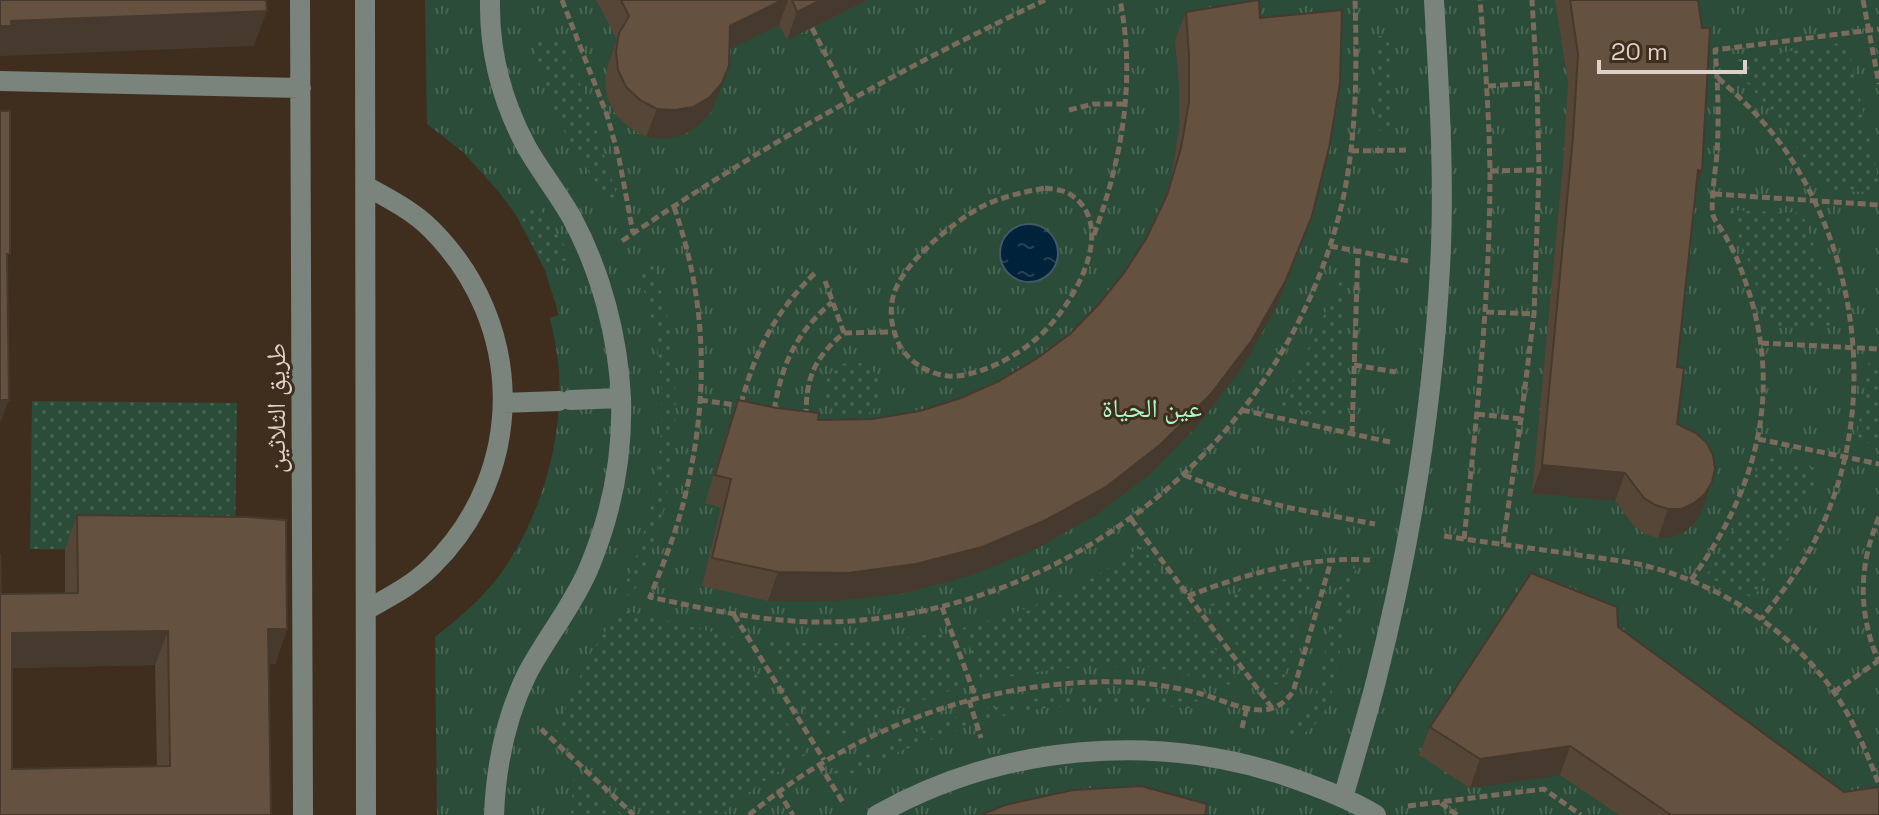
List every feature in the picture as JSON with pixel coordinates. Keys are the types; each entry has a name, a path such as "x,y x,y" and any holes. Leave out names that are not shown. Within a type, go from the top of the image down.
{"street":[{"name":"طريق الثلاثين","path":"300,0 303,815"},
{"path":"365,0 366,815"},
{"path":"490,0 494,55 502,89 527,147 572,218 591,261 610,321 621,398 615,486 603,529 569,609 528,672 514,704 502,740 494,815"},
{"path":"1343,798 1376,680 1402,561 1430,378 1440,267 1442,148 1434,0"},
{"path":"0,81 301,88"},
{"path":"366,186 399,204 429,227 455,255 476,287 491,322 500,359 504,403 501,435 477,508 455,540 430,568 400,592 366,610"},
{"path":"504,403 621,398"},
{"path":"877,815 922,792 992,768 1089,751 1150,751 1236,762 1272,771 1373,813"}],"path":[{"path":"562,0 607,115 619,158 633,233"},
{"path":"591,261 718,177 849,100 1045,0"},
{"path":"1093,236 1089,218 1067,192 1045,188 1015,193 982,207 950,227 902,277 893,294 890,313 893,332 902,350 931,373 951,376 995,365 1039,337 1058,317 1073,294 1085,269 1122,138 1127,59 1120,0"},
{"path":"674,207 686,243 699,307 700,400 686,492 650,597 768,620 829,622 889,617 942,607 1007,587 1062,561 1131,519 1184,475 1215,444 1278,359 1307,304 1333,234 1347,175 1356,109 1355,0"},
{"path":"1464,539 1486,312 1490,171 1488,86 1480,0"},
{"path":"1503,544 1534,314 1539,170 1532,0"},
{"path":"1863,0 1879,82"},
{"path":"812,28 849,100"},
{"path":"1691,580 1714,549 1748,478 1762,408 1761,343 1754,309 1730,243 1712,213 1718,117 1715,50 1879,29"},
{"path":"1717,77 1750,107 1775,136 1815,201 1834,248 1847,297 1854,348 1852,419 1833,501 1814,544 1790,583 1761,619"},
{"path":"1488,86 1537,83"},
{"path":"1069,110 1093,104 1126,104"},
{"path":"1490,171 1539,170"},
{"path":"1714,194 1879,205"},
{"path":"1352,434 1358,251"},
{"path":"741,405 767,332 797,290 815,273"},
{"path":"825,281 844,333"},
{"path":"774,410 786,361 798,339 832,302"},
{"path":"1486,312 1534,314"},
{"path":"796,414 806,415 808,381 827,347 844,333 893,332"},
{"path":"1761,343 1879,349"},
{"path":"700,400 752,407"},
{"path":"763,409 785,412"},
{"path":"1242,410 1473,459"},
{"path":"1477,414 1521,419"},
{"path":"1758,439 1879,464"},
{"path":"1184,475 1234,494 1286,507 1408,530 1636,564 1691,580 1761,619 1800,653 1834,692 1869,756 1879,785"},
{"path":"1834,692 1878,662 1862,604 1868,546 1879,517"},
{"path":"1131,519 1272,708"},
{"path":"1188,596 1229,580 1315,562 1358,559 1402,561"},
{"path":"749,815 822,762 898,724 976,698 1057,684 1132,682 1197,693 1260,710 1272,708 1283,703 1293,692 1331,561"},
{"path":"942,607 976,698"},
{"path":"733,615 851,815"},
{"path":"514,704 634,815"},
{"path":"1373,813 1544,789 1581,815"},
{"path":"778,791 793,815"},
{"path":"1440,802 1457,815"}],"green space":[{"name":"عين الحياة","path":"425,0 1879,0 1879,815 437,815 435,637 472,606 497,579 517,547 539,500 557,424 559,372 550,318 559,315 545,270 516,215 463,152 427,124"},
{"path":"561,34 590,110 618,200 613,205 567,137 545,86 534,44"},
{"path":"1375,36 1389,36 1391,131 1375,131"},
{"path":"1847,42 1879,192 1825,191 1781,122 1728,61"},
{"path":"535,201 572,257 545,270 517,215"},
{"path":"1728,210 1802,213 1820,262 1834,327 1768,328 1751,268"},
{"path":"653,265 672,349 676,409 666,499 649,557 632,596 622,593 638,552 653,496 661,437 657,349 639,272"},
{"path":"1342,277 1343,419 1281,406"},
{"path":"853,362 873,370 881,390 873,410 853,418 833,410 825,390 833,370"},
{"path":"1869,362 1879,362 1879,444 1856,441"},
{"path":"32,401 237,403 235,551 30,549"},
{"path":"1762,456 1820,469 1790,536 1753,598 1706,576 1740,518"},
{"path":"1142,546 1243,688 1153,667 1087,666 1021,674 982,683 963,628 1047,601"},
{"path":"1344,567 1357,569 1330,700 1314,725 1290,741 1281,728 1308,709 1316,692"},
{"path":"1313,575 1285,676 1278,684 1266,683 1208,606 1259,585"},
{"path":"620,609 732,637 807,754 762,782 721,815 649,815 555,730 591,653"},
{"path":"941,632 961,687 891,711 824,744 762,640 852,642"},
{"path":"1094,694 1199,700 1198,709 1078,705 983,720 981,710 1038,698"},
{"path":"965,714 968,726 903,750 838,780 833,772 897,739"},
{"path":"574,771 623,815 571,815"}],"water":[{"path":"1029,224 1049,233 1058,253 1049,273 1029,282 1009,273 1000,253 1009,233"}],"building":[{"path":"0,0 266,0 267,11 11,21 11,26 0,26"},
{"path":"621,0 782,0 730,26 729,66 722,83 710,97 693,107 675,110 657,109 640,100 626,87 618,70 616,51 619,33 629,16"},
{"path":"792,0 821,0 797,12"},
{"path":"1259,0 1260,18 1342,10 1340,83 1329,148 1312,216 1286,280 1252,340 1210,395 1161,444 1106,487 1046,520 982,547 916,564 848,573 778,572 712,558 731,479 715,475 738,400 819,413 818,420 872,419 920,411 961,398 999,381 1070,334 1124,273 1146,239 1167,195 1181,148 1189,102 1186,12"},
{"path":"1570,0 1698,0 1702,28 1710,28 1702,171 1698,170 1677,367 1684,368 1677,424 1696,433 1707,443 1715,469 1705,494 1682,509 1655,505 1644,498 1625,473 1542,465 1578,54"},
{"path":"0,111 10,111 10,254 7,254 9,400 0,400"},
{"path":"77,515 286,520 287,629 268,629 271,815 0,815 0,554 1,594 78,593","holes":["168,631 170,766 12,769 12,633"]},
{"path":"1531,573 1617,607 1618,627 1844,792 1879,787 1879,815 1671,815 1570,746 1480,759 1430,727"},
{"path":"1141,786 1207,804 1205,815 981,815 1005,805 1073,790"}]}
